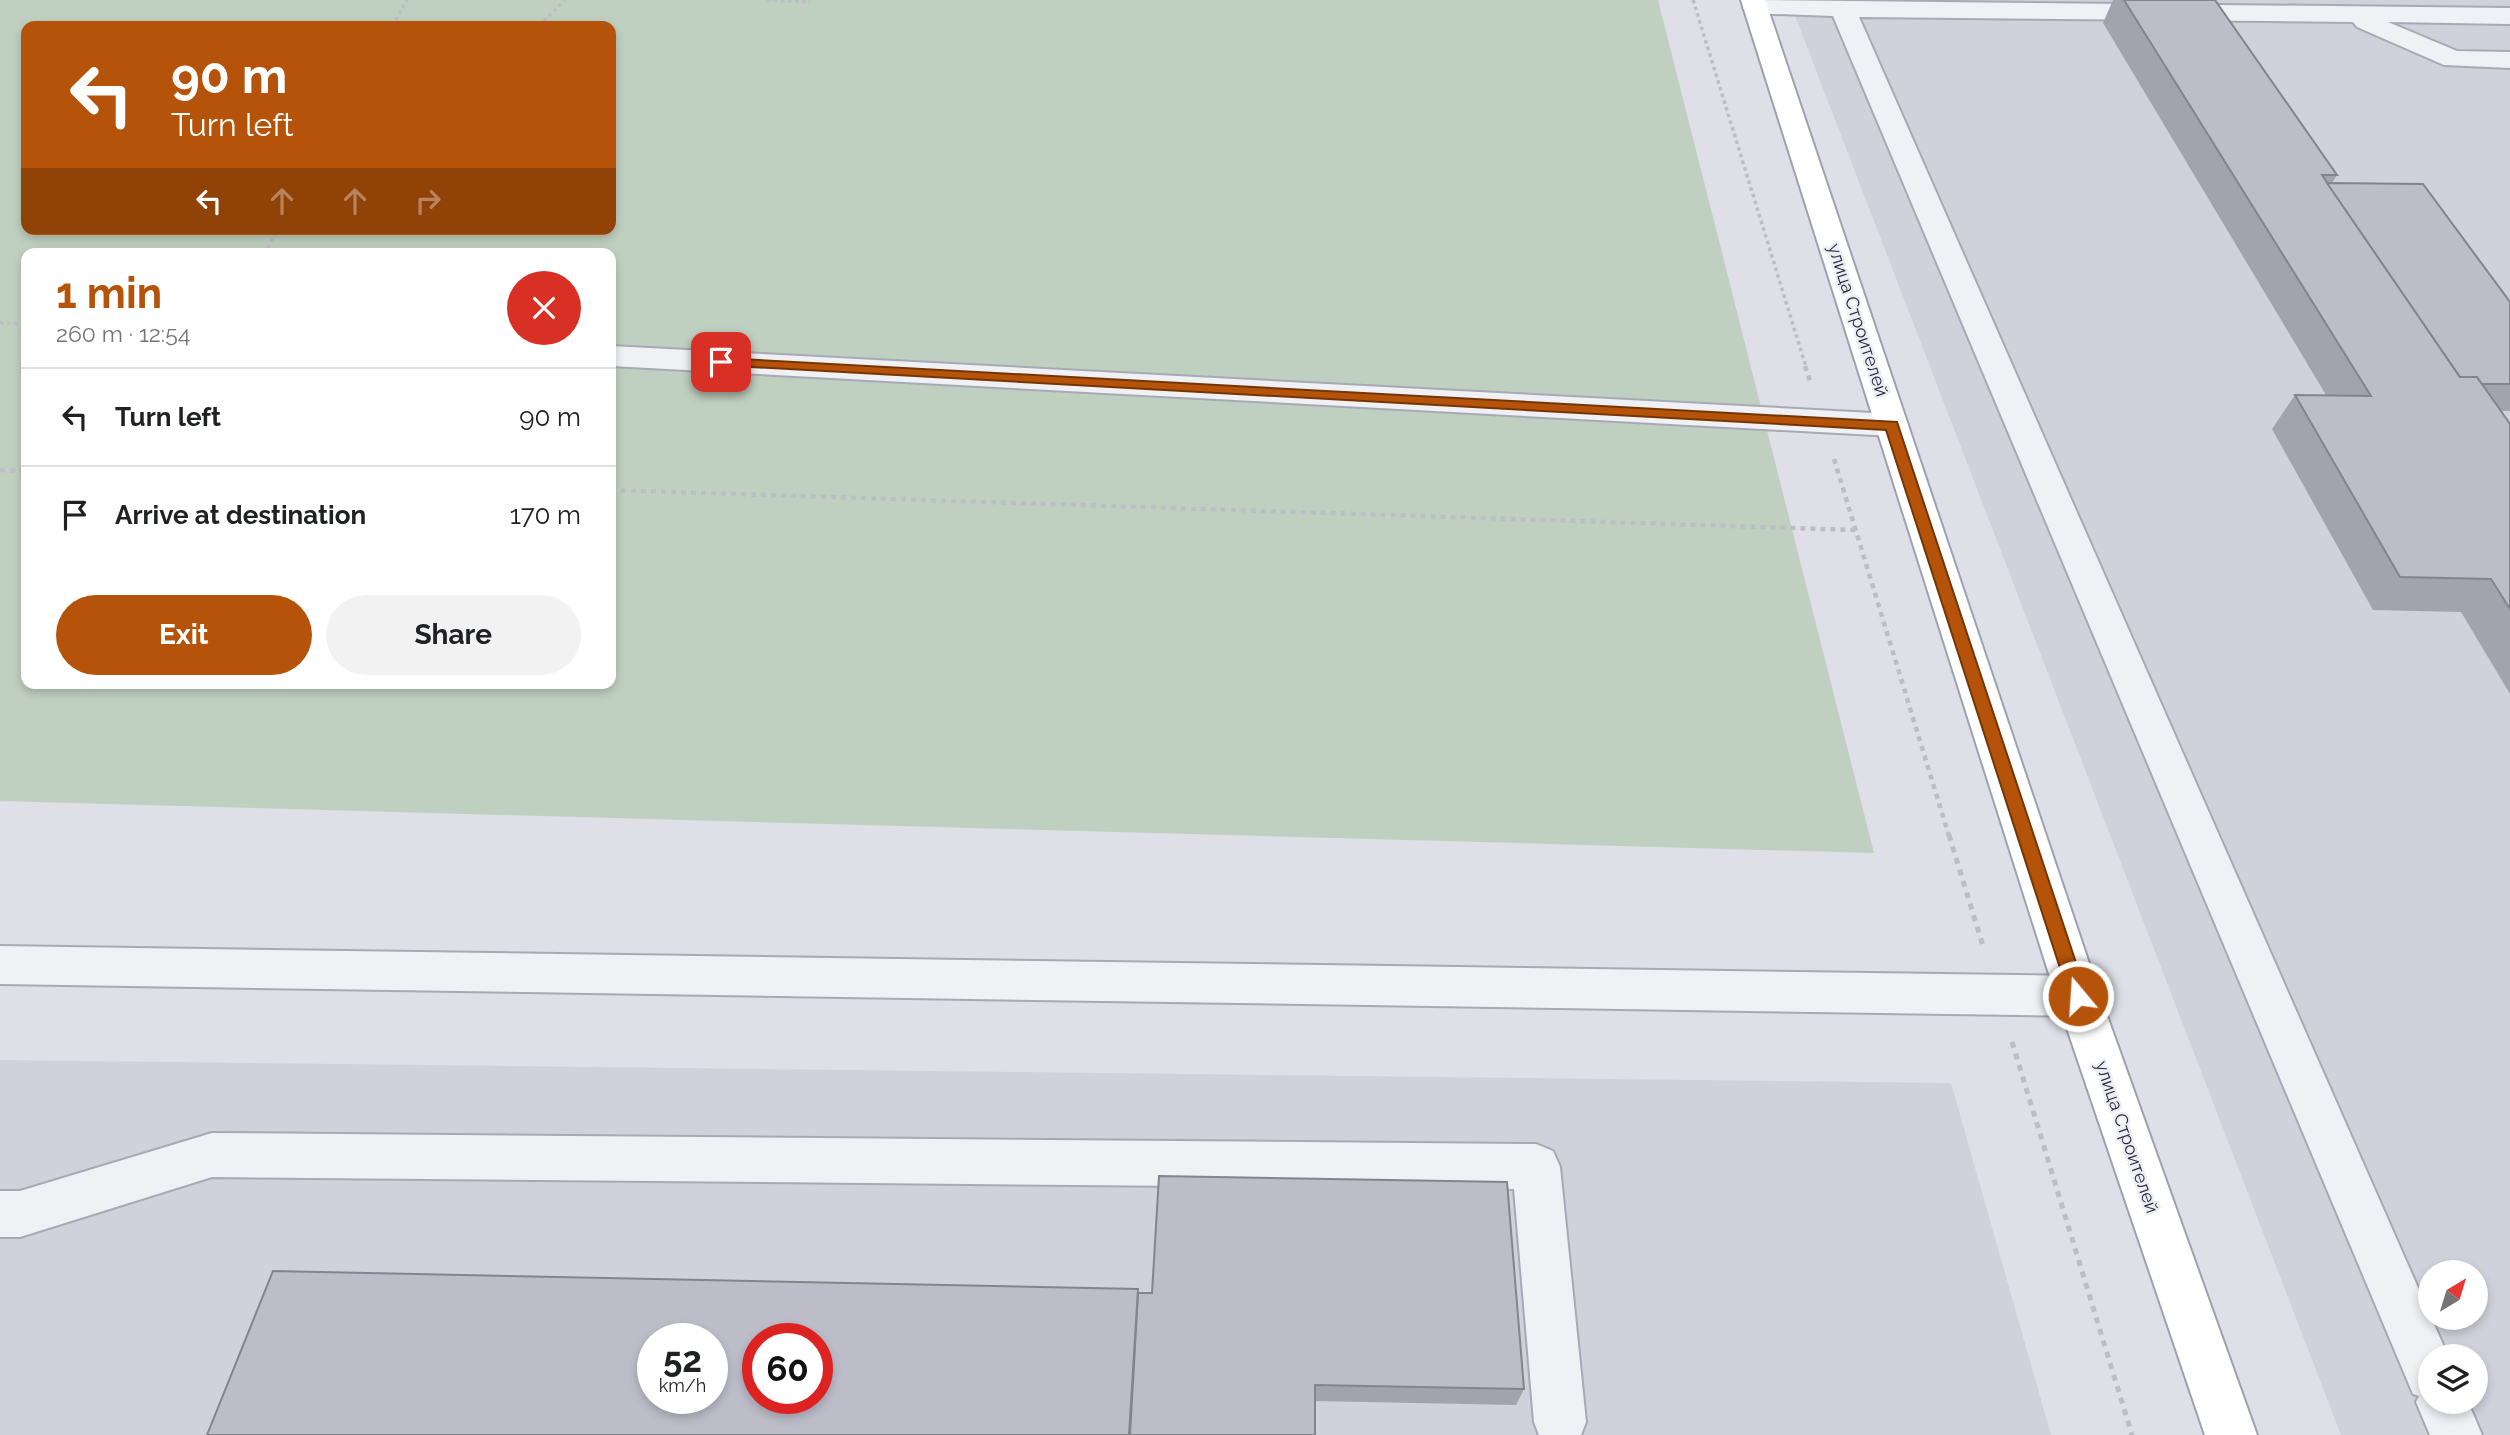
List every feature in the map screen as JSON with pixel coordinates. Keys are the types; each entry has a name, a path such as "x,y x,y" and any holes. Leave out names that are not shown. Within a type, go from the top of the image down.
{"main road":[{"name":"улица Строителей","path":"1754,4 2078,996 2231,1435"}],"lane":[{"path":"1754,4 2510,16"},
{"path":"1841,5 2418,1346"},
{"path":"2347,15 2453,59 2510,60"},
{"path":"616,356 1892,425"},
{"path":"0,965 2078,996"},
{"path":"0,1214 20,1214 212,1155 1536,1167 1560,1422"},
{"path":"2447,1414 2456,1435"}],"path":[{"path":"395,21 407,0"},
{"path":"543,21 565,0"},
{"path":"767,0 810,2"},
{"path":"1693,0 2132,1435"},
{"path":"0,323 21,324"},
{"path":"0,470 21,471"},
{"path":"616,490 1855,530"}],"shaded area":[{"path":"1789,0 2510,0 2510,1435 2341,1435"},
{"path":"0,1060 1951,1083 2051,1435 0,1435"}],"green space":[{"path":"0,0 1658,0 1874,853 0,801"}],"building":[{"path":"2124,0 2215,0 2337,175 2322,175 2460,377 2477,377 2510,424 2510,609 2491,579 2400,577 2295,395 2371,396"},
{"path":"2327,183 2423,184 2510,302 2510,384 2482,384 2477,377 2460,377"},
{"path":"1159,1176 1507,1182 1524,1389 1315,1385 1315,1435 1130,1435 1138,1293 1152,1293"},
{"path":"273,1271 1138,1289 1129,1435 207,1435"}],"route":[{"path":"721,362 1892,425 2078,996"}]}
